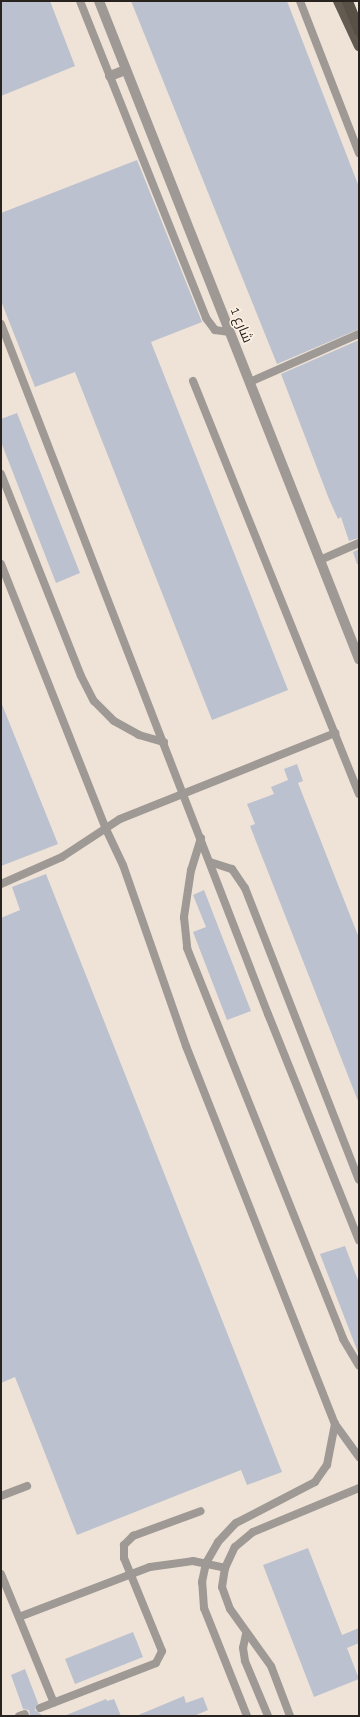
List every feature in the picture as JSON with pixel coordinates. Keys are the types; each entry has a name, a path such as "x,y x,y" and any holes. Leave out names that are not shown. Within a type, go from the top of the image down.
{"highway":[{"path":"347,1 359,31"}],"main road":[{"path":"338,1 359,46"}],"street":[{"name":"شارع 1","path":"99,1 359,659"},
{"path":"110,76 126,70"}],"lane":[{"path":"80,1 206,318 215,330 230,332"},
{"path":"300,1 359,153"},
{"path":"1,324 183,794 359,1240"},
{"path":"250,382 359,334"},
{"path":"193,381 359,794"},
{"path":"1,474 81,676 94,701 114,721 139,735 164,742"},
{"path":"320,560 359,543"},
{"path":"1,564 105,827 122,864 186,1046 335,1424 359,1457"},
{"path":"1,884 67,854 105,827 335,733"},
{"path":"201,838 191,870 184,916 187,948 342,1339 359,1366"},
{"path":"210,862 232,869 245,888 359,1180"},
{"path":"247,1716 204,1608 202,1582 206,1563 218,1542 236,1523 315,1482 328,1465 335,1424"},
{"path":"1,1496 27,1486"},
{"path":"290,1716 271,1666 246,1634 224,1597 222,1587 224,1568 235,1547 253,1532 359,1488"},
{"path":"40,1708 150,1667 161,1658 162,1651 123,1551 128,1540 201,1511"},
{"path":"19,1617 131,1574 178,1561 206,1563 224,1568"},
{"path":"1,1574 54,1703"},
{"path":"246,1634 243,1648 245,1661 268,1716"}],"building":[{"path":"1,1 50,1 75,66 1,96"},
{"path":"131,1 287,1 359,187 359,329 277,364"},
{"path":"137,160 202,322 151,342 288,690 212,720 75,372 35,387 1,301 1,213"},
{"path":"359,340 359,538 349,541 341,517 338,519 329,499 281,374"},
{"path":"17,413 80,573 56,583 1,442 1,419"},
{"path":"359,549 359,564 357,564 353,552"},
{"path":"1,702 58,844 1,866"},
{"path":"297,764 303,781 298,783 359,938 358,1101 250,826 255,824 247,804 274,794 271,787 288,780 284,769"},
{"path":"46,874 282,1472 247,1485 241,1470 77,1535 15,1377 1,1383 1,918 20,910 12,887"},
{"path":"204,890 251,1011 227,1020 193,932 206,927 193,895"},
{"path":"345,1246 359,1283 359,1355 320,1254"},
{"path":"308,1548 342,1635 359,1628 359,1643 347,1648 359,1679 314,1697 263,1565"},
{"path":"133,1632 143,1657 75,1684 65,1659"},
{"path":"25,1669 38,1703 35,1710 43,1716 30,1716 29,1710 23,1709 11,1675"},
{"path":"184,1696 186,1703 203,1697 208,1710 194,1716 136,1716"},
{"path":"106,1699 107,1701 114,1699 121,1716 64,1716"}]}
